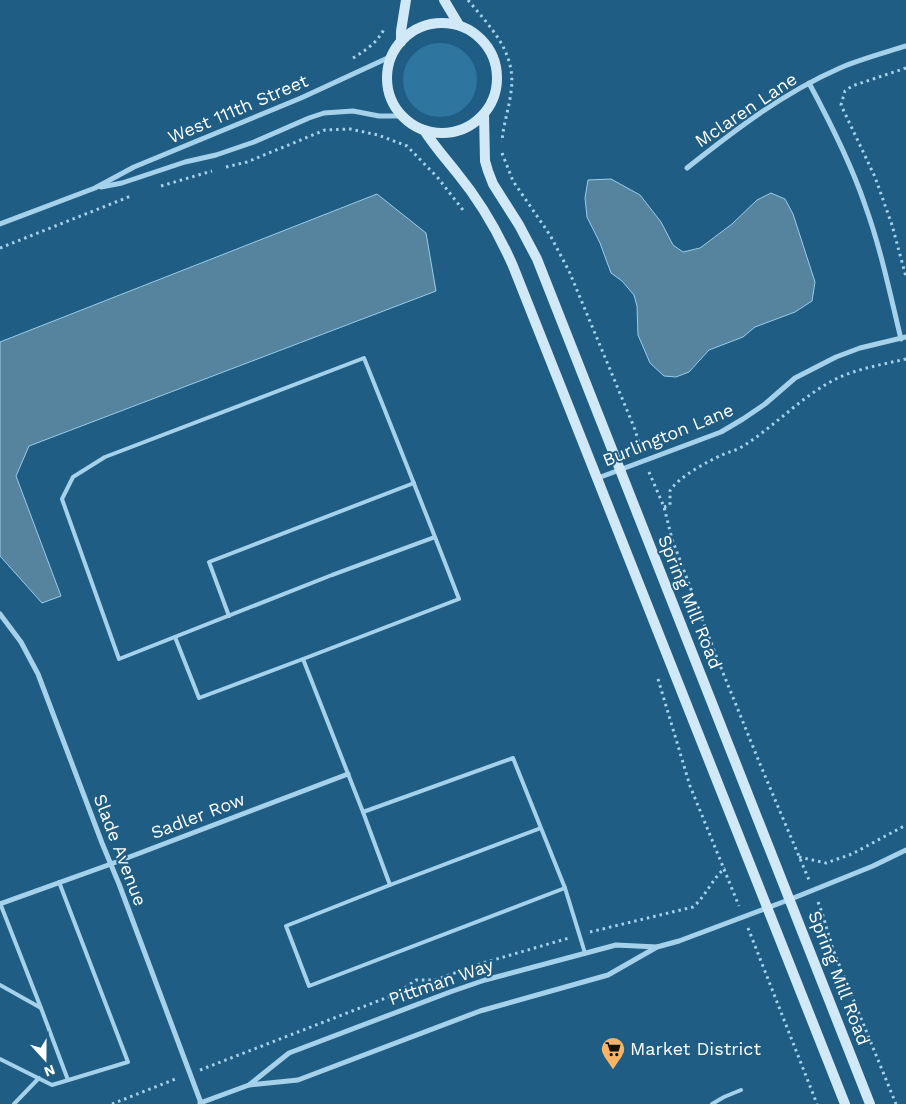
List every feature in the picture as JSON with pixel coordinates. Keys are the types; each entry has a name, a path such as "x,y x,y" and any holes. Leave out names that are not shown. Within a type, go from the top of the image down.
{"street":[{"path":"401,42 400,31 406,0"},
{"path":"444,0 459,25"},
{"path":"443,23 459,25 482,40 496,63 498,81 494,99 484,114 472,125 456,132 440,133 424,130 412,125 402,116 393,103 388,88 387,72 392,56 401,42 413,31 428,25 443,23"},
{"name":"Mclaren Lane","path":"686,168 746,122 777,101 809,83 842,67 906,46"},
{"name":"West 111th Street","path":"0,224 95,188 134,167 301,98 392,56"},
{"path":"809,83 847,161 865,204 904,338"},
{"name":"West 111th Street","path":"95,188 122,183 185,162 223,153 324,113 353,110 379,116 402,116"},
{"name":"Spring Mill Road","path":"484,114 485,161 493,184 519,225 537,259 791,899 870,1104"},
{"path":"424,130 433,145 457,173 489,217 499,234 513,266 844,1104"},
{"name":"Burlington Lane","path":"598,478 721,432 765,404 794,378 836,357 860,348 904,338"},
{"name":"Slade Avenue","path":"0,614 21,642 38,674 200,1103"},
{"name":"Sadler Row","path":"0,904 348,774"},
{"name":"Pittman Way","path":"200,1103 249,1085 298,1080 486,1009 608,975 657,947 679,941 791,899 874,866 906,850"},
{"name":"Pittman Way","path":"249,1085 289,1053 485,980 616,945 657,947"}],"lane":[{"path":"175,637 199,698 459,599 436,537 364,358 105,457 73,476 62,500 119,659 175,637 229,616 436,537"},
{"path":"229,616 209,562 414,483"},
{"path":"303,659 390,885"},
{"path":"363,812 513,758 565,888 585,953"},
{"path":"541,828 286,926 309,986 565,888"},
{"path":"0,1059 52,1085 128,1062 59,882"},
{"path":"0,904 68,1080"},
{"path":"0,985 41,1008"},
{"path":"14,1104 39,1078"},
{"path":"712,1104 741,1090"}],"path":[{"path":"468,0 499,37 512,69 512,91 503,130 502,158 524,198 550,234 569,271 634,427"},
{"path":"348,61 374,44 386,24"},
{"path":"906,68 852,86 845,91 841,105 881,192 906,277"},
{"path":"159,186 246,162 325,130 345,128 378,134 407,146 438,178 466,214"},
{"path":"0,248 132,195"},
{"path":"664,507 670,505 670,492 681,479 755,438 823,386 841,377 865,369 906,359"},
{"path":"656,486 664,507 672,539 715,652 799,857 826,863 852,854 906,825"},
{"path":"657,677 690,786 725,868 817,1104"},
{"path":"599,930 693,906 714,878 725,868"},
{"path":"826,923 834,952 896,1104"},
{"path":"208,1067 396,994 416,980 435,980 482,963 560,940"},
{"path":"112,1104 172,1081"}],"shaded area":[{"path":"440,43 461,49 471,59 477,80 471,101 461,111 440,117 419,111 409,101 403,80 409,59 419,49"},
{"path":"611,179 640,195 661,222 673,245 683,252 700,248 732,224 757,200 771,193 785,199 793,214 815,282 812,301 795,312 755,327 743,337 709,350 689,372 676,377 664,376 650,363 638,335 637,306 634,295 622,281 611,273 600,243 587,217 585,198 588,180"},
{"path":"377,194 426,233 436,291 29,446 16,476 61,596 42,603 0,556 0,342"}],"place":[{"name":"Market District","path":"613,1070"}]}
